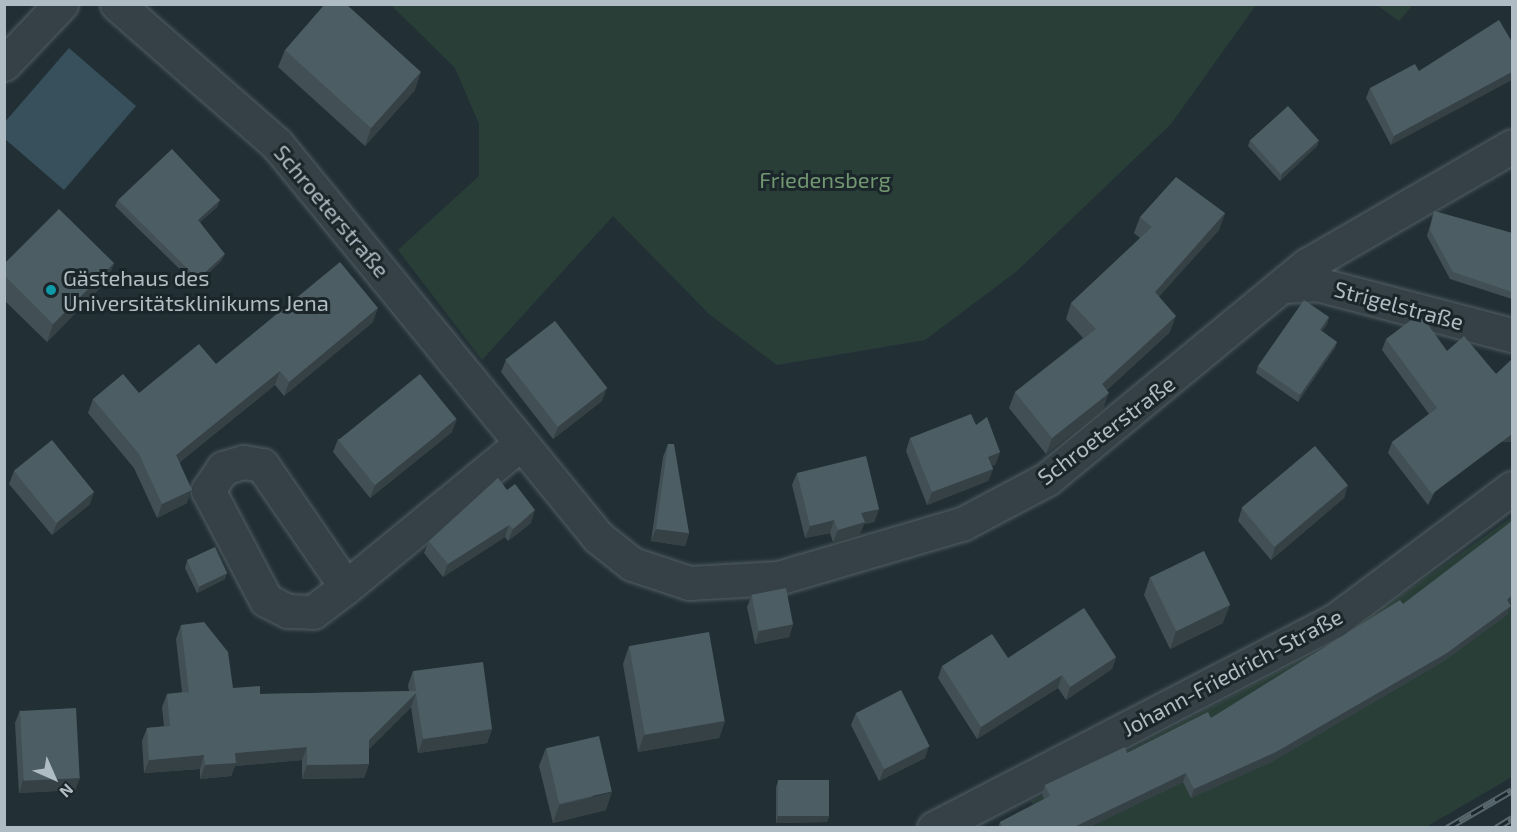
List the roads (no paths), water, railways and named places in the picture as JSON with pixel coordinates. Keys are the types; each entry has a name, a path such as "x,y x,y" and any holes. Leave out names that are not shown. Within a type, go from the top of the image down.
{"street":[{"path":"4,64 61,4"},
{"name":"Schroeterstraße","path":"117,4 276,143 333,207 520,444 598,537 633,564 689,583 778,578 962,524 1047,479 1307,265 1512,146"},
{"name":"Strigelstraße","path":"1284,286 1317,284 1512,335"},
{"path":"346,587 262,465 243,462 223,468 208,490 266,600 288,612 313,612 346,587 520,444"},
{"name":"Johann-Friedrich-Straße","path":"934,828 1335,621 1512,488"}],"water":[{"path":"69,48 136,106 64,190 5,139 4,123"}],"railway":[{"path":"1447,828 1512,790"},
{"path":"1496,828 1512,818"}],"place":[{"name":"Gästehaus des Universitätsklinikums Jena","path":"51,290"}],"park label":[{"name":"Friedensberg","path":"825,180"}]}
